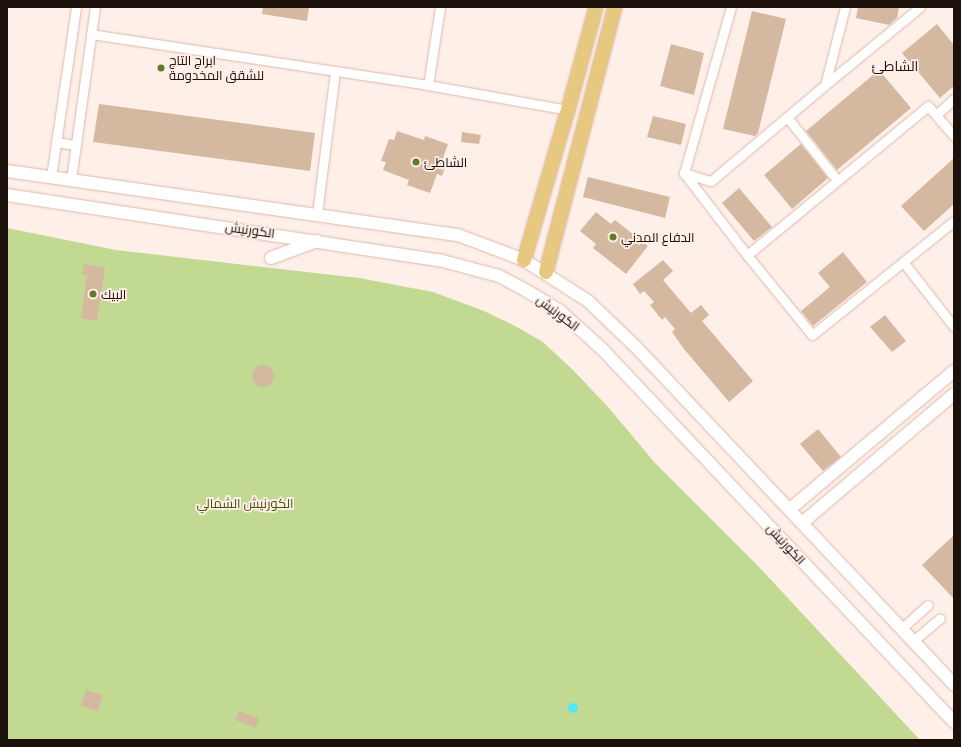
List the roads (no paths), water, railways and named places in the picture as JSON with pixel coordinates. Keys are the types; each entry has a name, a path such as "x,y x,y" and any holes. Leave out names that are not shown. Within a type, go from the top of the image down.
{"main road":[{"path":"524,260 568,110 596,7"},
{"path":"546,272 615,7"},
{"name":"الكورنيش","path":"7,171 458,235 524,260 546,272 588,301 629,341 790,509 954,685"},
{"name":"الكورنيش","path":"7,195 318,240 439,260 499,276 560,311 602,349 954,722"},
{"path":"271,258 318,240"},
{"path":"790,509 954,371"},
{"path":"802,523 954,394"}],"street":[{"path":"51,177 76,7"},
{"path":"71,180 95,7"},
{"path":"428,85 440,7"},
{"path":"684,173 731,7"},
{"path":"825,85 845,7"},
{"path":"684,173 710,181 920,7"},
{"path":"91,34 428,85 568,110"},
{"path":"316,214 335,71"},
{"path":"936,115 954,99"},
{"path":"747,255 928,106 954,136"},
{"path":"787,117 837,180"},
{"path":"56,142 76,145"},
{"path":"684,173 747,255 812,335 904,263 954,221"},
{"path":"904,263 954,327"},
{"path":"901,628 928,605"},
{"path":"913,641 940,618"}],"water":[{"path":"571,703 575,703 577,704 577,712 571,713 568,710 568,706"}],"place":[{"name":"ابراج التاج للشقق المخدومة","path":"161,68"},
{"name":"الشاطئ","path":"416,162"},
{"name":"الدفاع المدني","path":"613,237"},
{"name":"البيك","path":"93,294"}],"district":[{"name":"الشاطئ","path":"895,66"}],"park label":[{"name":"الكورنيش الشمالي","path":"245,503"}]}
